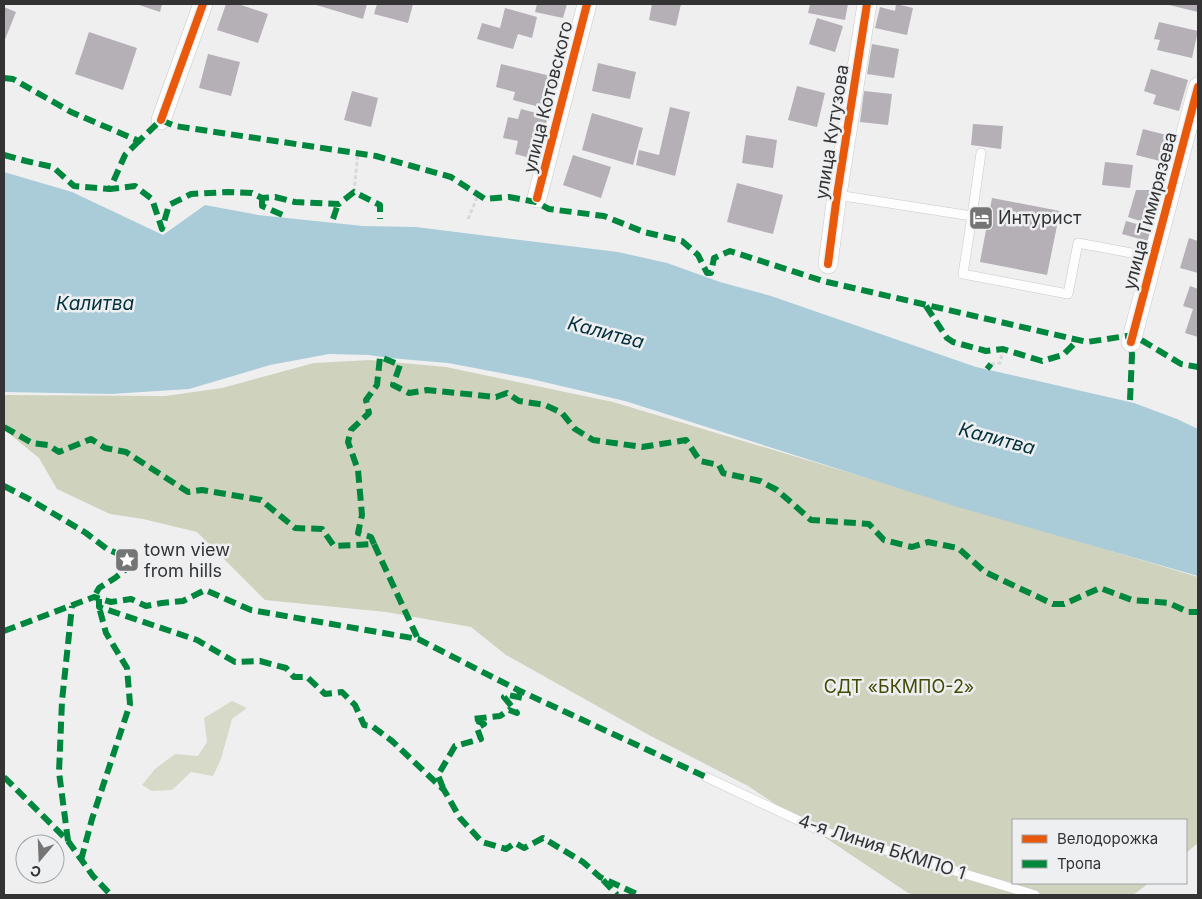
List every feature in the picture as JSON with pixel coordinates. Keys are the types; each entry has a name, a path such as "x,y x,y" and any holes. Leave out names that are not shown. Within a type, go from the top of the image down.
{"street":[{"path":"161,120 203,4"},
{"name":"улица Котовского","path":"537,198 587,4"},
{"name":"улица Кутузова","path":"828,264 837,195 868,4"},
{"name":"улица Тимирязева","path":"1131,342 1198,87"}],"lane":[{"path":"981,154 963,274 1068,294 1078,243 1142,255"},
{"path":"837,195 972,216"},
{"name":"4-я Линия БКМПО 1","path":"706,777 819,830 1035,895"}],"path":[{"path":"354,192 358,153"},
{"path":"468,219 478,195"},
{"path":"992,364 1000,363 1003,349"}],"green space":[{"name":"СДТ «БКМПО-2»","path":"370,360 446,367 613,402 1198,577 1198,843 1187,852 1187,819 1012,819 1012,884 1148,884 1133,895 917,895 908,893 748,786 647,734 506,655 471,627 386,612 265,600 197,532 143,519 110,514 57,489 39,458 4,430 4,395 165,396 222,388 314,363"},
{"path":"232,701 247,708 232,719 221,759 213,776 191,772 172,790 152,791 142,785 155,769 175,754 198,756 207,742 204,718"}],"water":[{"name":"Калитва","path":"4,172 72,192 163,235 205,205 258,215 363,226 416,227 618,252 667,263 720,282 771,296 976,367 1134,403 1198,429 1198,576 961,508 625,401 527,378 448,363 369,355 329,354 270,365 189,389 111,394 4,392"}],"building":[{"path":"136,4 162,4 160,12"},
{"path":"226,4 238,4 268,14 258,43 217,30"},
{"path":"313,4 367,4 363,19"},
{"path":"377,4 413,4 408,23 374,14"},
{"path":"537,4 567,4 563,18 535,12"},
{"path":"652,4 681,4 676,26 649,20"},
{"path":"810,4 848,4 845,20 808,13"},
{"path":"896,4 913,8 907,35 875,28 880,7 895,11"},
{"path":"1165,4 1198,4 1198,12"},
{"path":"4,7 16,12 4,42"},
{"path":"505,8 537,17 532,38 518,34 513,49 477,39 482,23 500,28"},
{"path":"817,18 843,26 835,52 809,44"},
{"path":"1159,22 1198,31 1192,58 1157,50 1160,40 1154,39"},
{"path":"89,32 137,48 123,90 75,74"},
{"path":"872,44 899,49 894,78 867,74"},
{"path":"208,54 240,62 231,96 199,88"},
{"path":"598,63 636,72 630,99 592,91"},
{"path":"501,64 555,77 547,109 513,100 515,92 496,87"},
{"path":"1151,69 1188,80 1179,111 1153,104 1156,95 1144,91"},
{"path":"797,86 825,93 817,127 788,120"},
{"path":"352,91 378,98 371,127 344,120"},
{"path":"864,91 892,94 888,125 860,122"},
{"path":"670,107 690,112 675,176 636,165 639,150 659,155"},
{"path":"521,109 548,116 538,160 515,154 518,141 503,138 508,117 518,119"},
{"path":"592,113 643,128 633,165 582,150"},
{"path":"973,124 1003,126 1001,149 971,145"},
{"path":"1143,129 1174,137 1168,163 1136,155"},
{"path":"746,135 777,140 773,168 742,163"},
{"path":"573,155 611,167 601,198 563,185"},
{"path":"1105,162 1133,165 1130,188 1102,185"},
{"path":"737,183 783,195 773,234 727,222"},
{"path":"1136,190 1155,190 1152,197 1163,200 1155,226 1128,217"},
{"path":"992,198 1060,211 1047,275 980,262"},
{"path":"1126,221 1158,230 1154,243 1122,234"},
{"path":"1189,238 1198,241 1198,273 1180,268"},
{"path":"1190,286 1198,289 1198,337 1185,333 1193,309 1183,306"}],"marked path":[{"path":"4,78 13,79 71,112 139,141 161,120 175,126 376,156 451,177 485,199 509,197 536,202 549,209 604,216 644,232 682,241 698,255 707,273 711,273 714,258 730,251 823,281 1087,342 1133,335 1181,364 1198,367"},
{"path":"139,141 125,155 110,189 135,186 152,199 162,229 169,205 191,194 228,192 252,193 262,198 275,197 295,202 339,204 354,192 380,205 380,219"},
{"path":"4,155 53,167 74,186 110,189"},
{"path":"262,198 262,206 283,215"},
{"path":"333,219 338,204"},
{"path":"926,306 947,338 953,342 986,351 1003,349 1042,361 1063,355 1078,340"},
{"path":"1130,400 1131,342"},
{"path":"374,544 371,537 358,533 362,515 358,470 348,442 351,430 369,413 366,400 377,385 380,357 400,365 393,385 409,393 427,390 496,397 507,393 519,401 545,405 562,413 575,429 593,440 642,447 686,440 700,461 719,465 723,473 760,481 777,490 811,520 869,524 884,540 912,547 928,542 958,548 985,572 1053,604 1064,604 1100,588 1132,600 1169,603 1188,612 1198,612"},
{"path":"987,369 991,364"},
{"path":"4,427 32,443 48,445 59,452 91,439 105,448 126,452 188,492 202,490 261,500 295,528 322,529 334,546 374,544 418,639"},
{"path":"4,486 86,533 107,549 127,560 125,570 99,588 94,597"},
{"path":"4,631 94,597 111,602 131,599 146,606 183,601 205,590 251,610 418,639 518,690 706,777"},
{"path":"99,599 99,607 197,640 235,662 260,661 286,668 294,677 307,677 325,694 342,692 355,705 364,725 372,726 392,741 444,790 460,818 482,842 506,849 515,843 524,848 543,838 583,862 600,877 639,895"},
{"path":"68,841 59,772 62,701 72,606"},
{"path":"81,860 92,819 130,704 127,668 106,633 99,607"},
{"path":"443,788 438,775 455,746 481,739 477,728 484,724 473,719 500,716 509,710 517,713 504,697 508,695 523,698 519,691"},
{"path":"4,777 68,841 93,876 111,895"},
{"path":"603,880 617,895"}],"cycle path":[{"path":"161,120 203,4"},
{"path":"537,198 587,4"},
{"path":"828,264 867,4"},
{"path":"1131,342 1198,87"}],"place":[{"name":"Интурист","path":"981,218"},
{"name":"town view from hills","path":"127,560"}]}
